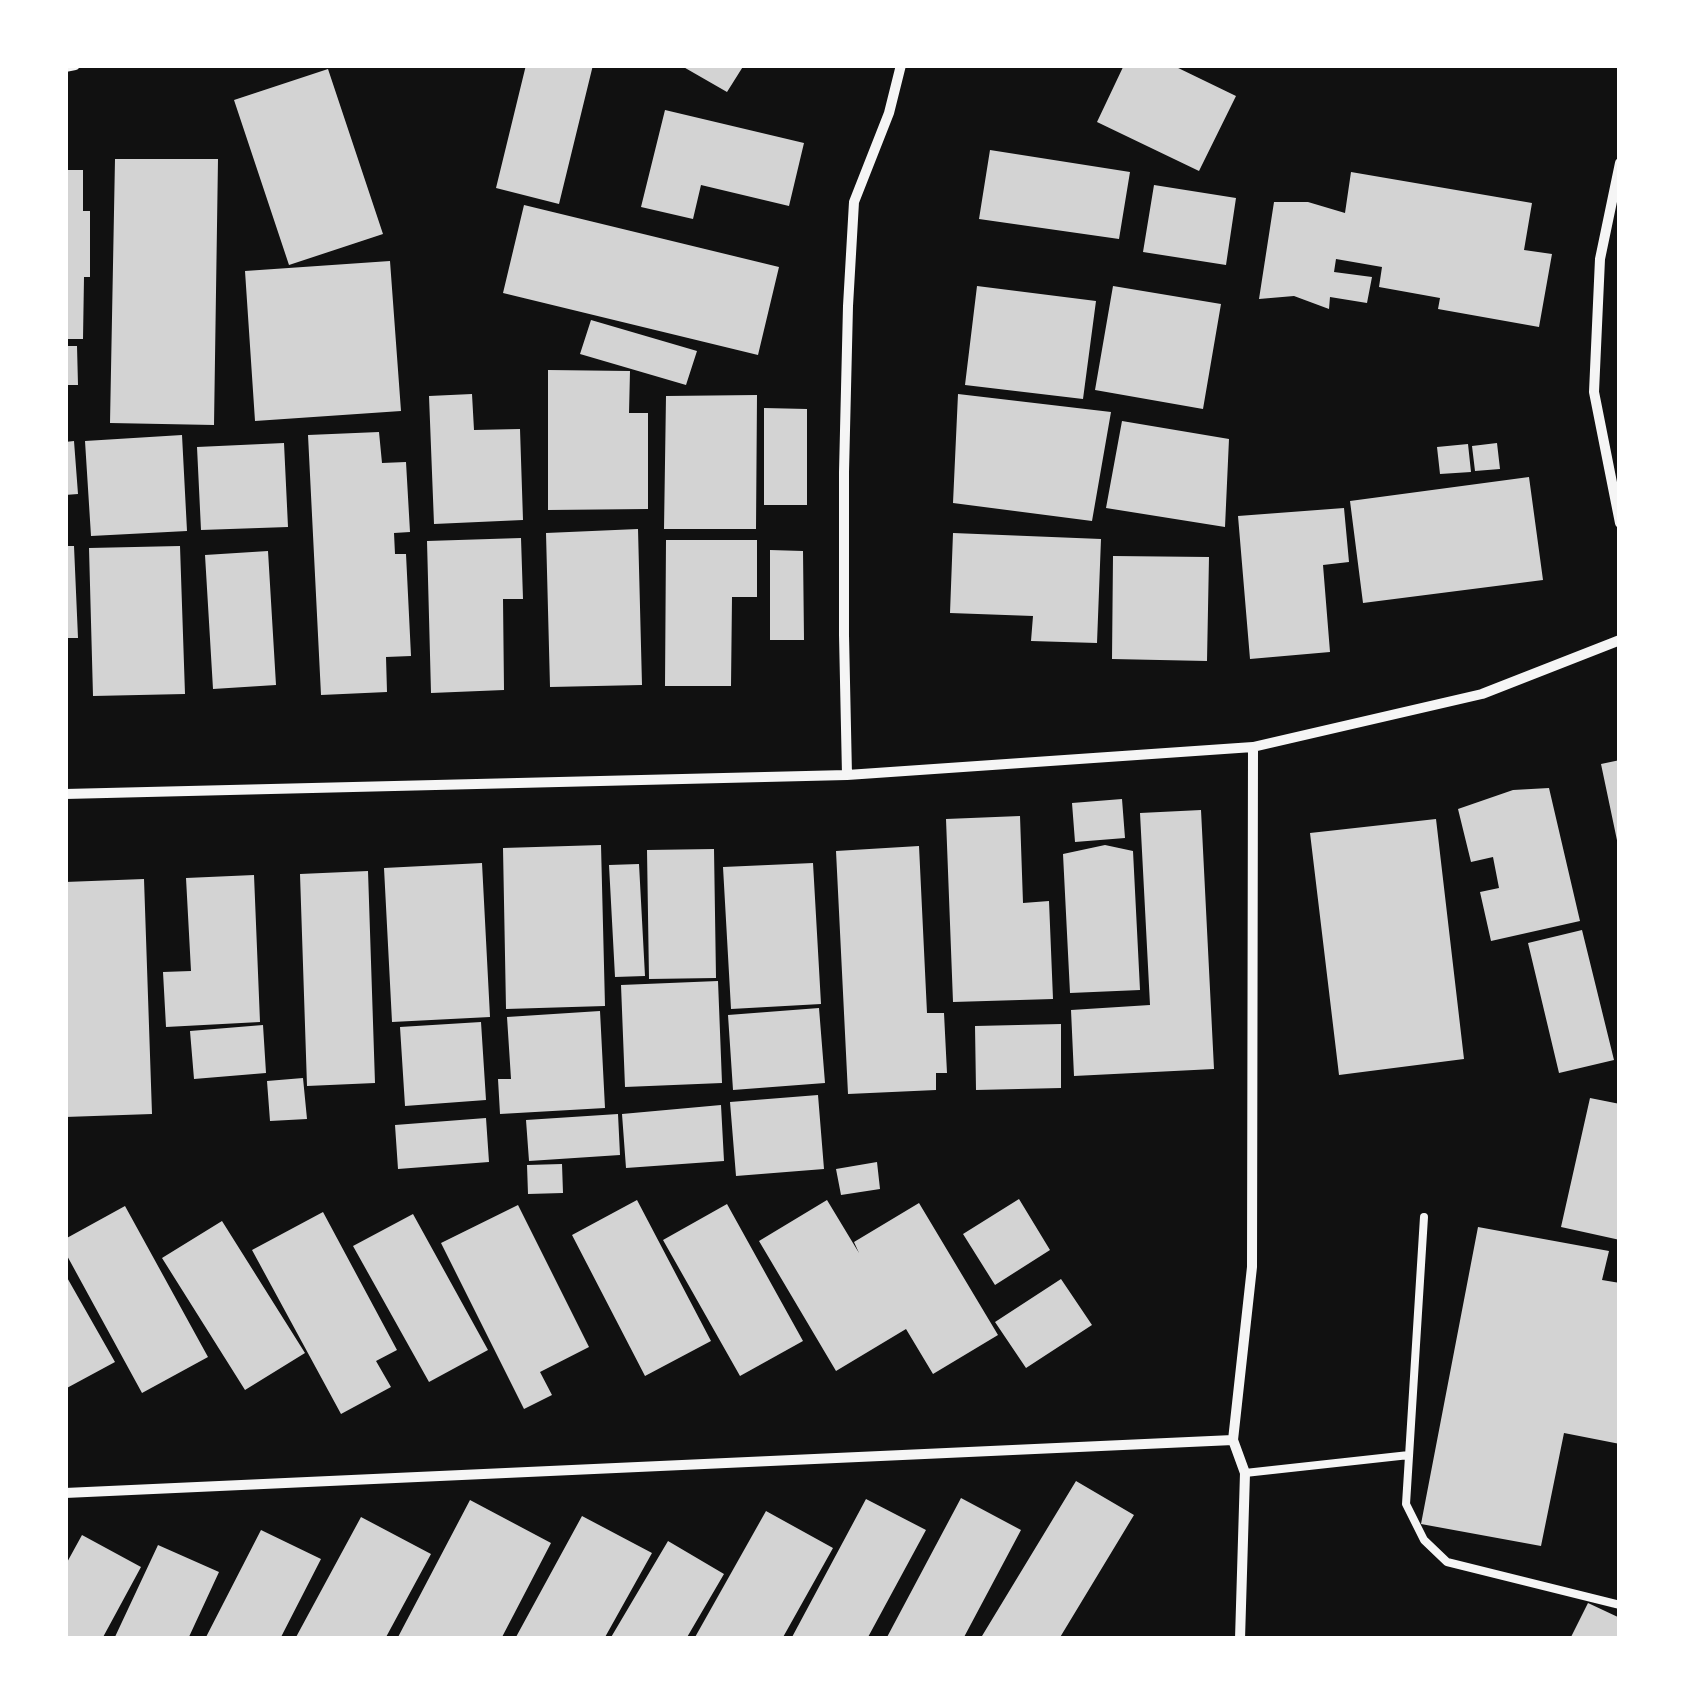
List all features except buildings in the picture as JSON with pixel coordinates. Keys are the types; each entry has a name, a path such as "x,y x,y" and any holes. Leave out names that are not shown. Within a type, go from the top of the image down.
{"street":[{"path":"65,67 75,65"},
{"path":"847,775 844,472 854,202 888,114 901,65"},
{"path":"1620,163 1600,259 1594,392 1620,523"},
{"path":"65,794 847,775 1254,747 1482,694 1620,640"},
{"path":"1240,1639 1245,1473 1233,1440 1252,1267 1254,747"},
{"path":"65,1492 1233,1440"}],"lane":[{"path":"1424,1217 1406,1504 1424,1540 1447,1562 1620,1605"},
{"path":"1245,1473 1409,1456"}]}
